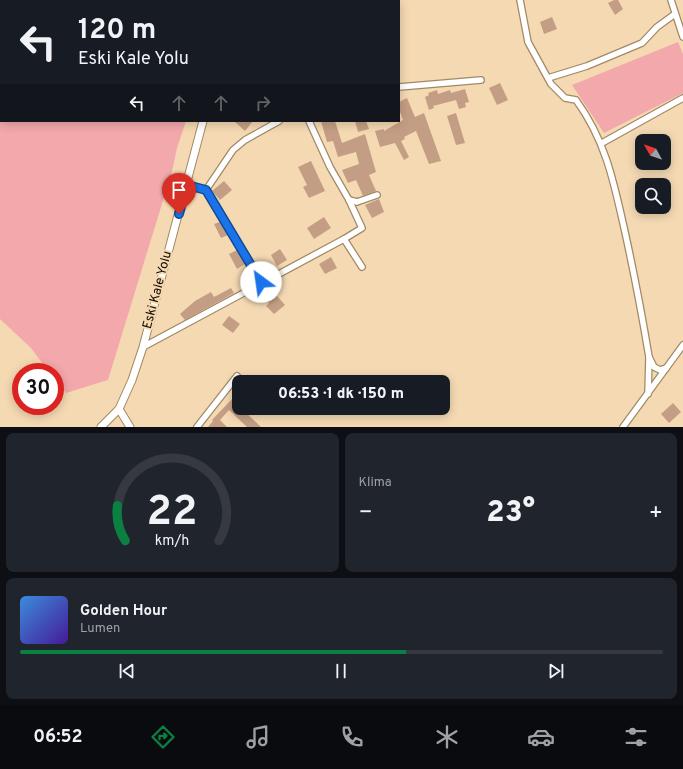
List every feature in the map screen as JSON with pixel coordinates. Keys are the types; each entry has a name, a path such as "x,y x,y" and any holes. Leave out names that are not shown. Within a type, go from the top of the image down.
{"street":[{"path":"520,0 528,42 551,84 565,98 576,100 590,118 602,143 612,173 638,288 649,357 648,394"},
{"path":"671,0 683,37"},
{"path":"548,78 587,66 642,43 657,27 675,14"},
{"path":"400,87 481,80"},
{"path":"602,143 683,98"},
{"name":"Eski Kale Yolu","path":"102,427 119,409 132,380 143,347 203,122"},
{"path":"206,190 233,150 245,140 277,122"},
{"path":"143,347 362,228 349,200 330,167 309,122"},
{"path":"187,185 206,190 261,282"},
{"path":"349,200 357,202 377,195"},
{"path":"344,239 362,267"},
{"path":"623,427 683,345"},
{"path":"649,357 654,367 660,370 666,368"},
{"path":"197,427 232,382"},
{"path":"119,409 130,427"}],"shaded area":[{"path":"678,42 683,54 683,93 604,133 572,85"},
{"path":"0,122 186,122 108,380 66,393 64,390 64,363 42,363 31,348 0,319"}],"building":[{"path":"618,0 623,9 615,15 608,3"},
{"path":"552,17 557,29 544,34 540,22"},
{"path":"500,83 508,100 497,105 489,88"},
{"path":"465,89 469,102 465,103 466,107 459,109 456,100 433,106 434,108 429,110 425,97 429,95 428,93 437,90 438,94 450,90 451,93"},
{"path":"407,98 415,117 424,113 441,161 429,164 416,131 404,137 405,139 401,141 409,157 404,160 395,143 380,147 375,131 384,129 384,131 403,120 400,112 400,102"},
{"path":"456,113 465,143 456,145 447,116"},
{"path":"235,122 252,122 245,131"},
{"path":"321,122 335,122 342,143 365,134 376,172 369,175 376,191 363,196 356,180 348,183 342,170 359,164 356,152 338,157 333,141 327,142"},
{"path":"355,122 366,122 369,129 358,132"},
{"path":"311,161 325,191 309,198 303,187 307,185 298,167"},
{"path":"224,181 232,190 220,200 212,191"},
{"path":"379,199 384,212 372,218 365,205"},
{"path":"324,217 331,228 314,239 307,228"},
{"path":"220,222 228,235 221,238 214,224"},
{"path":"280,249 287,260 277,266 271,255"},
{"path":"237,250 245,264 237,269 229,254"},
{"path":"331,257 337,268 325,274 319,264"},
{"path":"231,288 234,293 185,320 180,314 195,301 211,292 214,297"},
{"path":"277,296 285,305 274,314 266,306 269,303 267,301 272,297 274,299"},
{"path":"229,316 240,324 233,333 222,325"},
{"path":"232,399 232,413 229,410 220,420 227,427 208,427 213,421 212,420"},
{"path":"673,403 681,412 669,423 661,414"},
{"path":"234,415 248,415 261,427 247,427"}],"route":[{"path":"179,214 187,185 206,190 261,282"}]}
